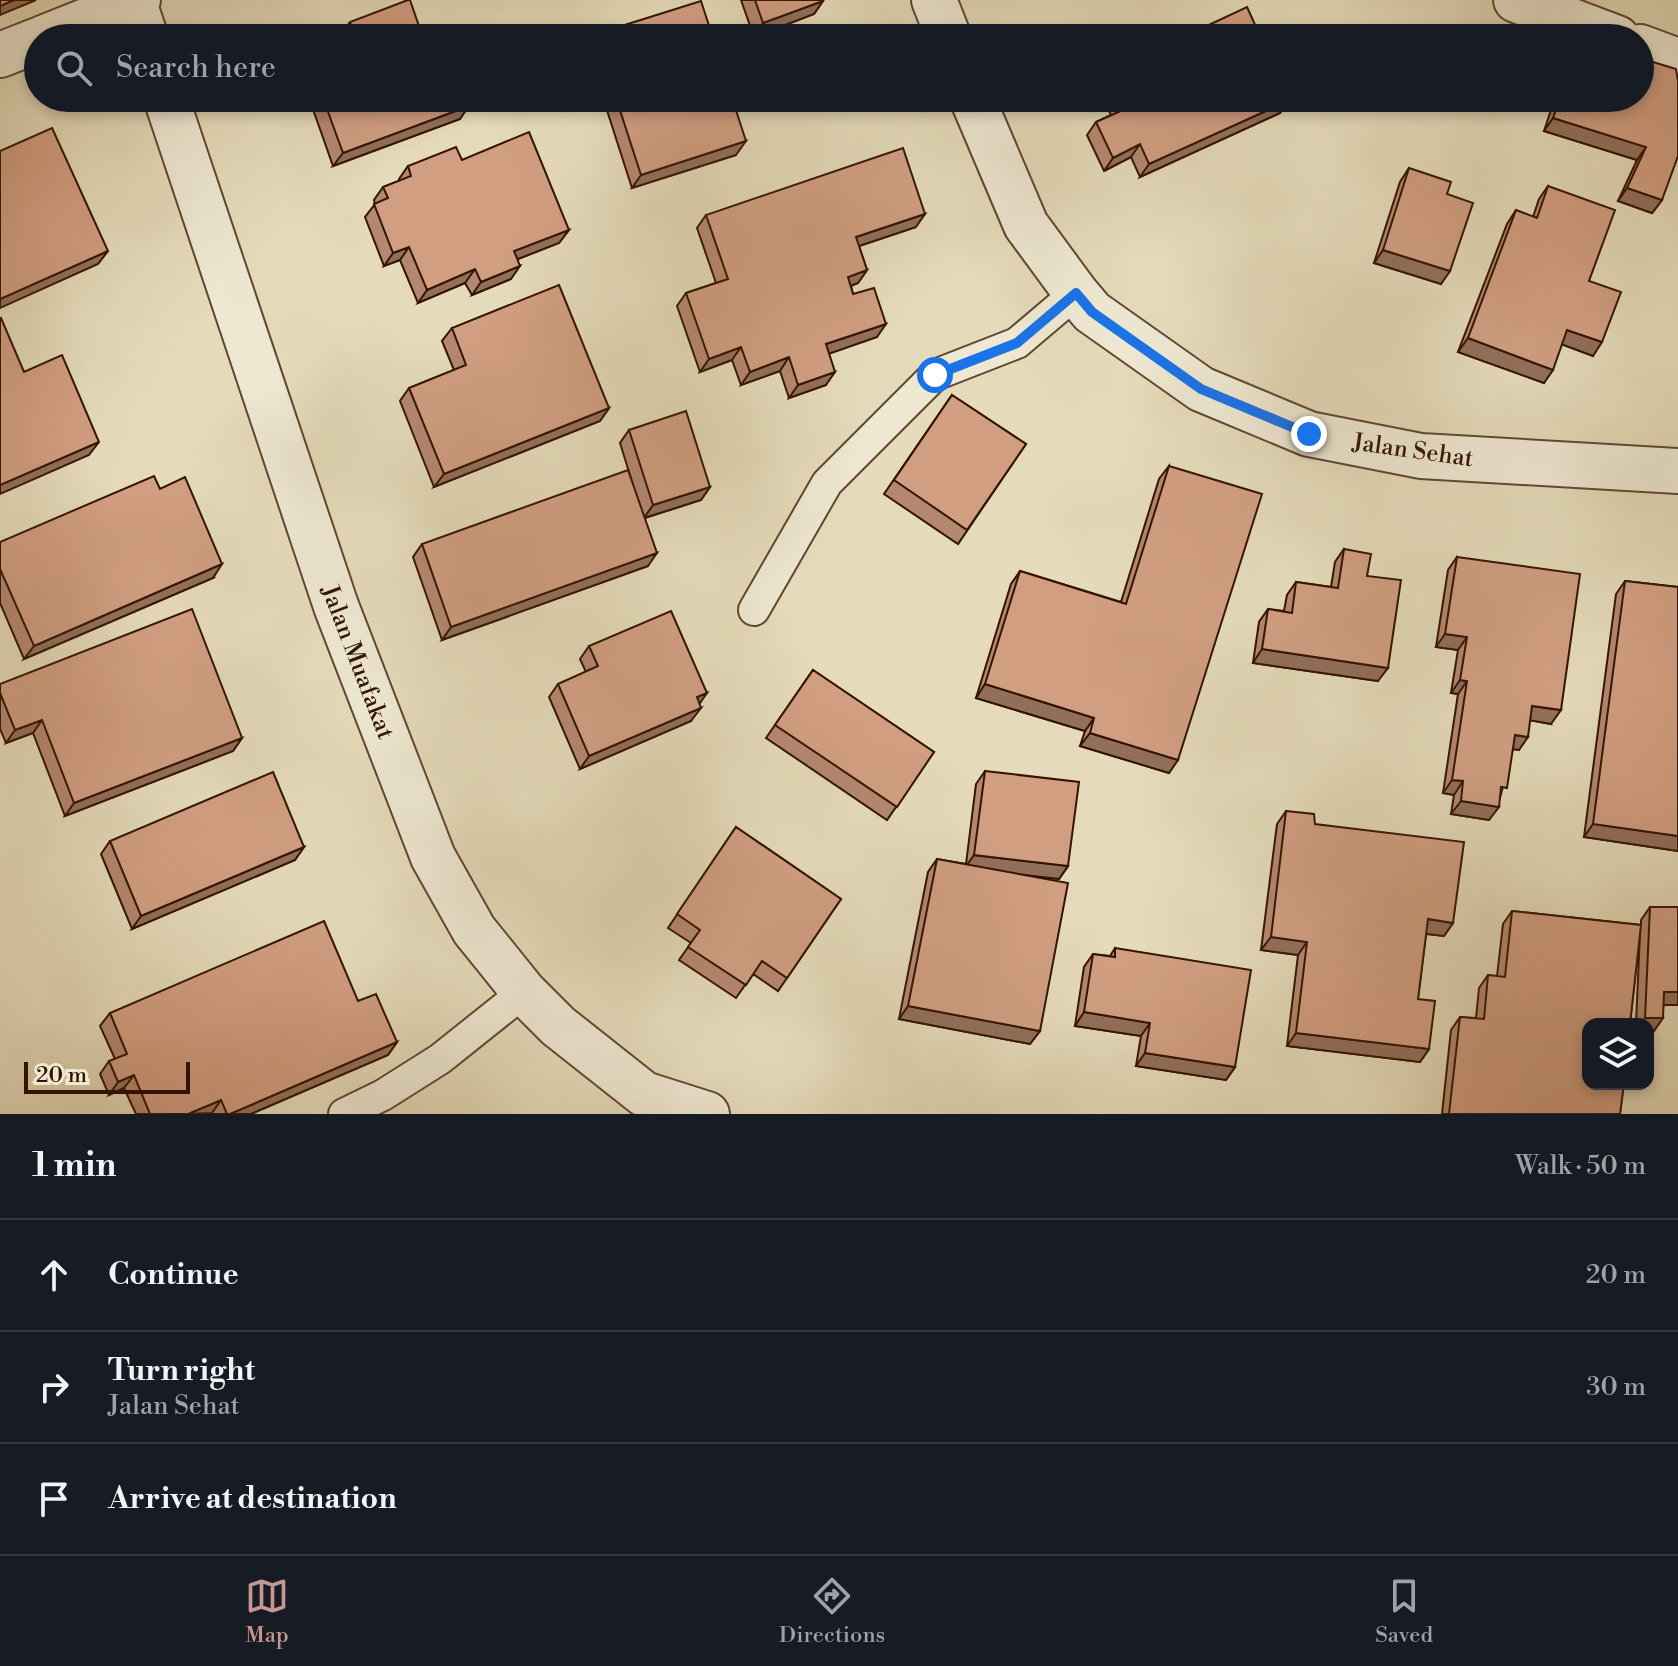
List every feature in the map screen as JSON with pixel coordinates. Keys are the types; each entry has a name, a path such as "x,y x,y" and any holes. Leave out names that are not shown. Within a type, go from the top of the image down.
{"street":[{"path":"934,0 943,24"},
{"path":"1516,0 1580,24"},
{"path":"91,24 138,10"},
{"path":"0,55 24,46"},
{"path":"1654,52 1678,61"},
{"name":"Jalan Muafakat","path":"171,112 336,606 433,857 474,930 524,992 558,1026 644,1094 707,1114"},
{"name":"Jalan Sehat","path":"978,112 1026,225 1076,293 1092,312 1201,389 1309,434 1421,456 1678,471"}],"lane":[{"path":"754,610 827,483 935,375 1017,343 1076,293"},
{"path":"344,1114 383,1095 440,1059 524,992"}],"building":[{"path":"0,0 14,0 0,6"},
{"path":"410,0 418,24 351,24"},
{"path":"755,0 823,0 823,1 763,23"},
{"path":"701,1 708,24 628,24"},
{"path":"1247,7 1255,24 1211,24"},
{"path":"1654,62 1676,69 1678,156 1662,200 1627,188 1646,147 1553,118 1555,112 1654,112"},
{"path":"328,112 453,112 343,153"},
{"path":"621,112 737,112 746,141 641,175"},
{"path":"1118,112 1264,112 1149,164 1140,144 1113,158 1096,122"},
{"path":"52,128 108,251 0,299 0,151"},
{"path":"529,132 569,230 514,251 520,266 481,282 475,269 427,290 409,247 393,253 374,204 388,198 383,187 411,176 408,166 456,147 462,160"},
{"path":"903,148 925,214 856,237 867,270 848,277 853,294 874,288 886,324 826,344 835,372 798,385 789,357 750,372 741,347 709,359 686,293 728,279 706,215"},
{"path":"1409,168 1451,182 1447,194 1473,203 1450,271 1383,250"},
{"path":"1548,186 1615,210 1589,281 1621,292 1602,342 1567,330 1553,370 1468,338 1516,210 1537,218"},
{"path":"559,285 609,408 444,474 409,388 466,365 452,328"},
{"path":"0,319 24,372 62,355 99,442 0,485"},
{"path":"952,395 1026,444 967,530 894,480"},
{"path":"686,411 710,487 653,505 629,430"},
{"path":"1169,466 1262,494 1178,760 1090,733 1094,718 985,684 1020,571 1126,604"},
{"path":"628,470 657,553 451,627 422,544"},
{"path":"154,476 160,489 185,477 222,564 34,646 0,569 0,542"},
{"path":"1344,549 1371,554 1367,576 1401,580 1388,668 1262,649 1268,609 1292,613 1296,582 1338,588"},
{"path":"1457,557 1580,574 1561,710 1532,706 1528,737 1515,735 1507,788 1501,787 1499,807 1461,801 1463,781 1452,780 1467,681 1460,680 1467,637 1445,634"},
{"path":"1625,581 1678,587 1678,836 1593,824"},
{"path":"192,609 242,738 74,803 42,720 15,730 0,693 0,684"},
{"path":"671,611 707,693 697,697 701,708 589,756 558,684 598,666 589,646"},
{"path":"813,670 934,752 897,807 775,725"},
{"path":"985,771 1079,782 1068,866 974,855"},
{"path":"273,772 304,847 141,916 110,841"},
{"path":"1286,811 1314,814 1315,824 1464,842 1453,923 1428,919 1418,999 1435,1001 1429,1049 1296,1033 1307,942 1271,937"},
{"path":"736,827 841,899 787,978 762,961 746,985 688,947 700,930 677,914"},
{"path":"937,859 1068,883 1040,1031 908,1006"},
{"path":"1650,907 1678,907 1678,992 1664,992 1663,1018 1645,1018"},
{"path":"1512,911 1641,925 1631,1018 1582,1018 1582,1090 1623,1090 1620,1114 1449,1114 1460,1017 1484,1019 1488,975 1505,977"},
{"path":"324,921 358,1001 376,994 397,1042 230,1114 227,1114 221,1100 188,1114 150,1114 134,1075 118,1082 109,1061 127,1054 110,1013"},
{"path":"1115,948 1251,970 1235,1067 1145,1053 1150,1023 1084,1012 1093,954 1115,957"}],"route":[{"path":"935,375 1017,343 1076,293 1092,312 1201,389 1309,434"}]}
